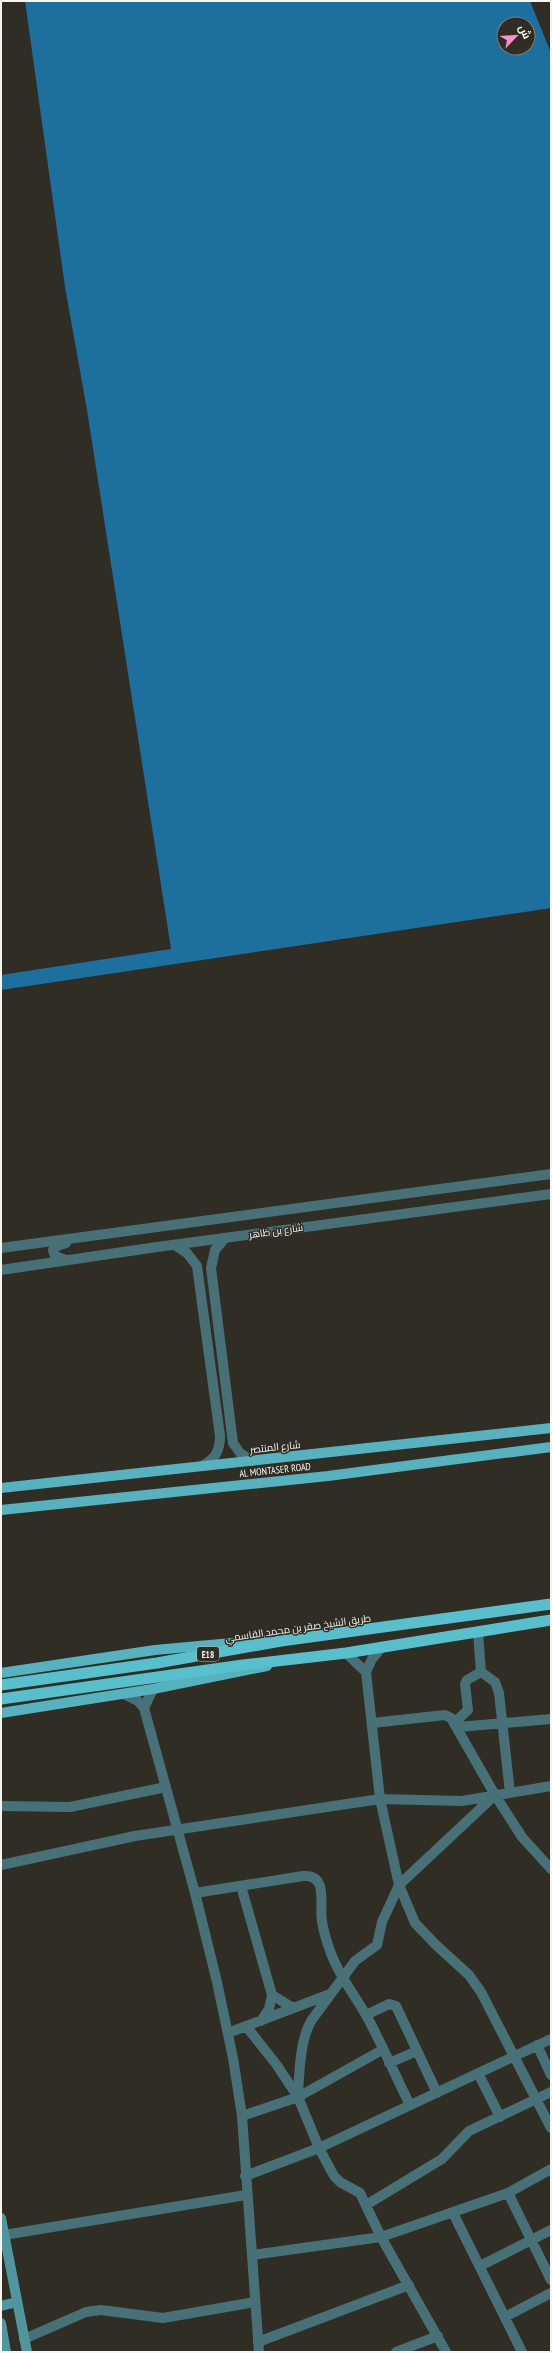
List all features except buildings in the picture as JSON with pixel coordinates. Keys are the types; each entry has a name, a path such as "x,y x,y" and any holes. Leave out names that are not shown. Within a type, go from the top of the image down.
{"highway":[{"name":"طريق الشيخ صقر بن محمد القاسمي","path":"1,1685 157,1663 281,1641 551,1604"},
{"name":"E18","path":"1,1699 243,1665 283,1662 381,1648 551,1620"}],"main road":[{"name":"شارع المنتصر","path":"1,1488 551,1428"},
{"name":"AL MONTASER ROAD","path":"1,1510 328,1476 551,1447"},
{"path":"1,1673 155,1650 244,1641 281,1641"},
{"path":"1,1713 124,1694 236,1674 283,1662"},
{"path":"1,2218 26,2352"},
{"path":"1,2306 17,2302"},
{"path":"1,2323 2,2337 6,2352"}],"street":[{"name":"شارع بن ظاهر","path":"1,1248 551,1174"},
{"name":"شارع بن ظاهر","path":"1,1270 551,1194"},
{"path":"66,1260 55,1256 53,1250 54,1248 97,1236"},
{"path":"225,1238 215,1250 211,1268 233,1443 240,1453 252,1461"},
{"path":"175,1245 187,1253 196,1266 220,1436 218,1451 212,1460 199,1467"},
{"path":"196,1266 205,1261 211,1268"},
{"path":"220,1436 229,1440 233,1438"},
{"path":"478,1632 481,1672"},
{"path":"381,1648 372,1659 366,1672 380,1799 399,1885 415,1922 436,1945 470,1975 515,2055 551,2128"},
{"path":"346,1653 366,1672"},
{"path":"481,1672 495,1682 499,1693 510,1793"},
{"path":"456,1725 468,1710 465,1684 467,1680 481,1672"},
{"path":"144,1708 153,1689"},
{"path":"124,1694 138,1701 144,1708 195,1893 228,2033 242,2116 246,2195 252,2255 258,2347 409,2285"},
{"path":"372,1723 445,1715 456,1725 495,1795 522,1837 551,1869"},
{"path":"456,1725 551,1719"},
{"path":"1,1865 135,1836 177,1831 380,1799 462,1801 551,1786"},
{"path":"1,1806 70,1806 166,1787"},
{"path":"298,2097 299,2074 308,2026 342,1976 355,1961 377,1945 382,1922 399,1885 495,1795"},
{"path":"195,1893 303,1876 311,1876 318,1882 322,1889 321,1911 325,1934 342,1976 366,2016 410,2105"},
{"path":"242,1886 272,1995 269,2009 261,2021"},
{"path":"228,2033 330,1994"},
{"path":"272,1995 294,2008"},
{"path":"366,2016 389,2004 394,2004 437,2093"},
{"path":"246,2026 276,2064 298,2097 319,2148 334,2176 340,2182 360,2193 381,2237 446,2352"},
{"path":"245,2176 319,2148 551,2039"},
{"path":"537,2045 551,2075"},
{"path":"242,2116 298,2097 382,2050"},
{"path":"389,2062 417,2051"},
{"path":"478,2073 500,2117"},
{"path":"366,2205 442,2158 469,2132 551,2092"},
{"path":"252,2255 381,2237 508,2193 551,2169"},
{"path":"508,2193 551,2280"},
{"path":"4,2235 246,2195"},
{"path":"453,2213 522,2352"},
{"path":"480,2266 551,2230"},
{"path":"505,2317 551,2293"},
{"path":"24,2340 86,2312 101,2310 163,2318 255,2302"},
{"path":"396,2352 438,2336"}],"water":[{"path":"25,1 530,1 551,53 551,908 1,990 1,975 171,949 87,410 65,287"}]}
